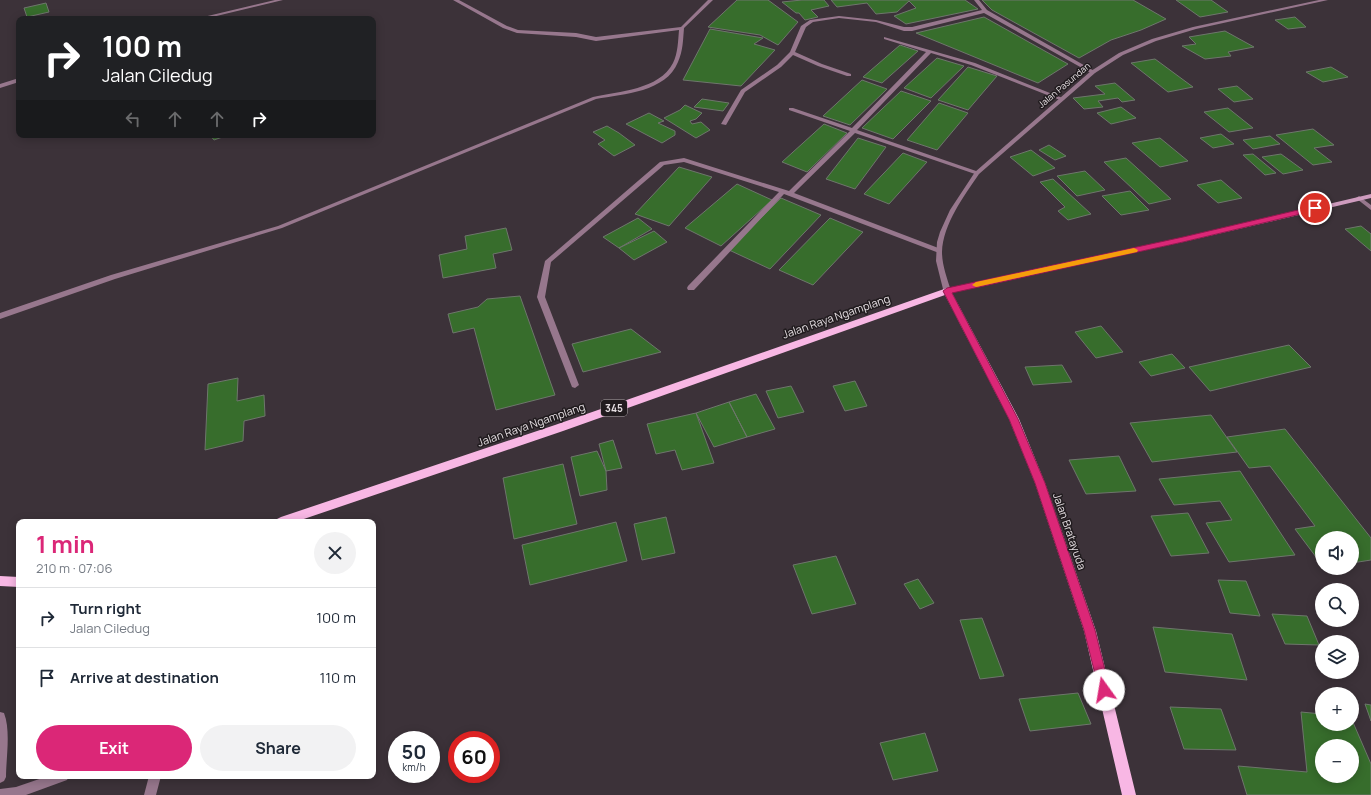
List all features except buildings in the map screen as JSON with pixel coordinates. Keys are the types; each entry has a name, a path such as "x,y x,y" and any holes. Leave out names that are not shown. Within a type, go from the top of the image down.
{"main road":[{"path":"947,291 1183,240 1371,196"},
{"name":"Jalan Raya Ngamplang","path":"289,519 559,428 947,291"},
{"name":"Jalan Bratayuda","path":"947,291 1014,419 1040,483 1090,630 1129,795"},
{"path":"0,581 16,582"}],"street":[{"path":"211,16 281,0"},
{"path":"455,0 505,27 517,30 576,35 596,39 635,32 682,28 711,0"},
{"path":"976,0 985,11 1093,72"},
{"name":"Jalan Pasundan","path":"947,291 938,251 945,225 977,173 1093,72 1121,54 1154,40 1194,28 1326,0"},
{"path":"724,124 743,92 779,66 792,53 804,26 812,21 822,18 840,17 876,21 904,29 912,29 985,11"},
{"path":"0,316 113,277 280,226 595,98 634,90 657,83 668,74 677,58 682,41 682,28"},
{"path":"886,38 973,64 1062,99"},
{"path":"691,288 786,192 853,131 930,51"},
{"path":"792,53 849,75"},
{"path":"0,86 16,81"},
{"path":"791,109 977,173"},
{"path":"574,385 541,297 548,261 662,163 684,160 786,192 938,251"},
{"path":"1359,198 1371,208"},
{"path":"0,717 2,738 0,777"},
{"path":"0,795 16,792 54,779"},
{"path":"150,795 153,779"}],"slow traffic":[{"path":"976,285 1134,250"}],"route":[{"path":"1104,690 1090,630 1040,483 1014,419 947,291 1183,240 1315,208"}]}
